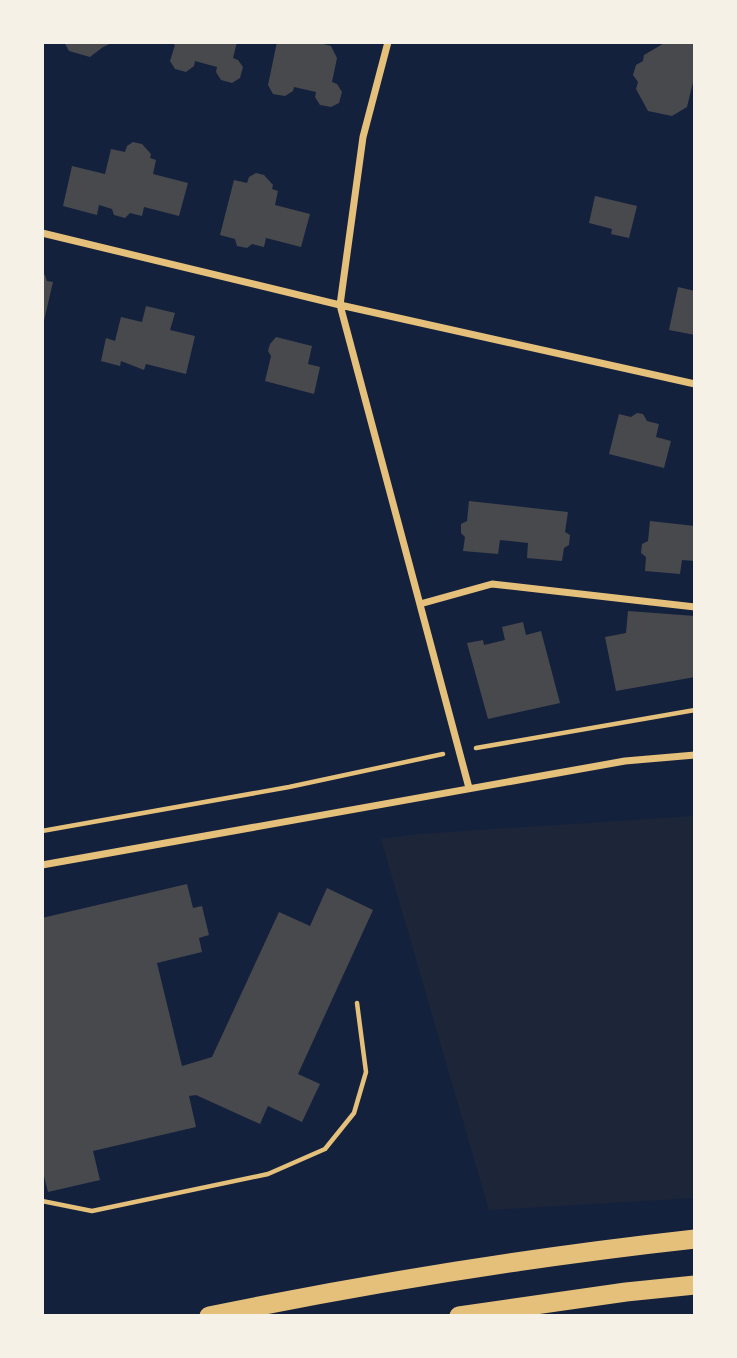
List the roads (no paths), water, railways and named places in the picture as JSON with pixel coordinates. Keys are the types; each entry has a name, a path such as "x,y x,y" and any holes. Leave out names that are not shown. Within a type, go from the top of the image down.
{"highway":[{"path":"209,1316 326,1292 469,1268 695,1239"},
{"path":"458,1316 695,1284"}],"street":[{"path":"388,42 363,137 340,305 469,788"},
{"path":"42,233 340,305 695,384"},
{"path":"420,604 492,584 695,607"},
{"path":"42,865 625,761 695,755"}]}
